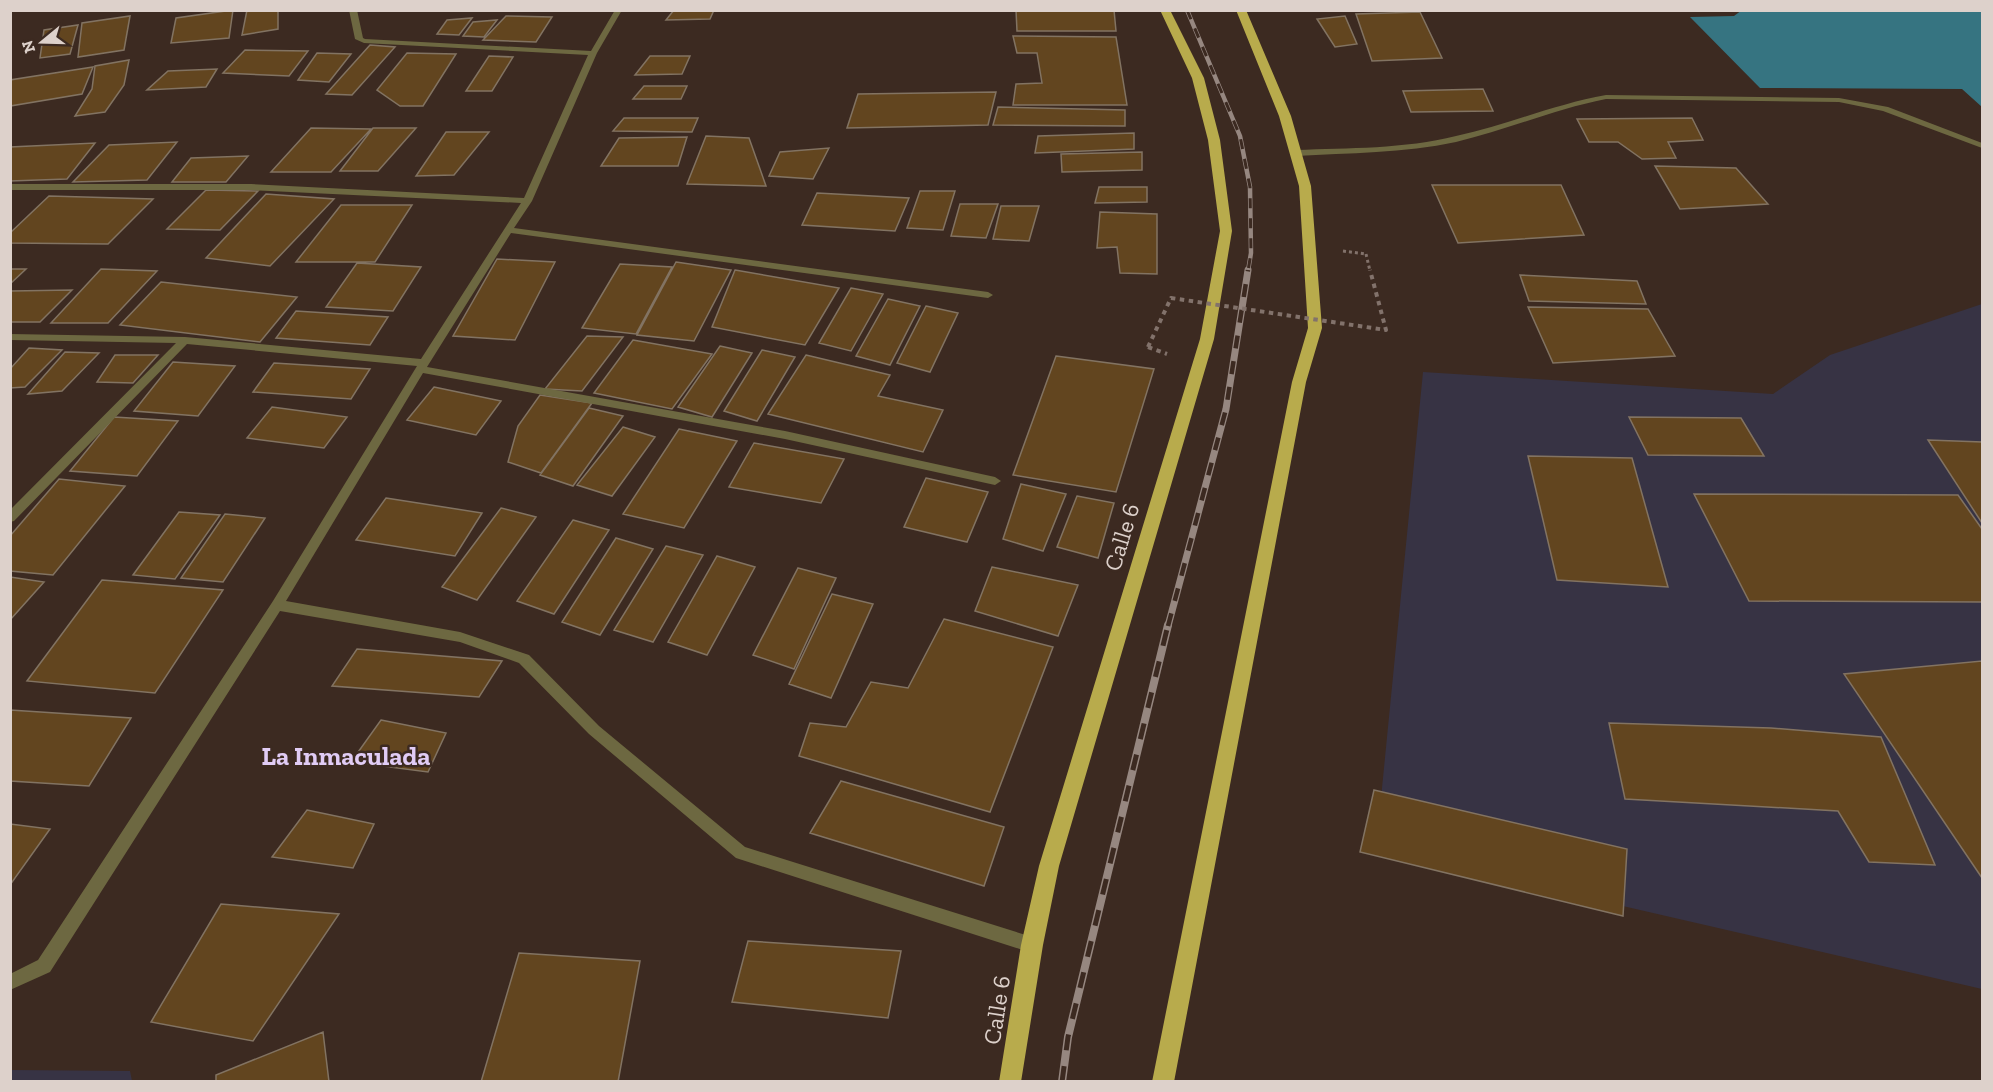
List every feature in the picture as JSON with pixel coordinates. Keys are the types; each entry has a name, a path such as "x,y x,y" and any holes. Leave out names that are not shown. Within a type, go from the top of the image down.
{"highway":[{"name":"Calle 6","path":"1010,1082 1032,945 1049,866 1207,339 1226,231 1214,140 1198,78 1165,10"},
{"path":"1163,1082 1299,382 1315,327 1305,186 1286,116 1241,10"}],"street":[{"path":"353,10 359,39 364,41 593,53"},
{"path":"10,982 44,966 278,605 422,366 527,201 593,53 619,10"},
{"path":"1296,153 1413,146 1455,139 1579,101 1606,98 1839,100 1886,109 1983,146"},
{"path":"10,187 251,187 527,201"},
{"path":"507,230 988,296"},
{"path":"10,337 185,340 422,366 785,435 995,482"},
{"path":"10,518 185,340"},
{"path":"278,605 460,637 524,659 594,730 741,853 1032,945"}],"path":[{"path":"1148,347 1172,298 1386,330 1366,254"}],"shaded area":[{"path":"1982,304 1982,989 1376,849 1423,372 1773,394 1830,355"},
{"path":"10,1070 130,1071 132,1081 11,1081"}],"water":[{"path":"1742,10 1982,11 1982,107 1962,89 1760,88 1690,17 1734,16"}],"building":[{"path":"233,10 229,38 171,43 176,18"},
{"path":"247,10 278,10 278,29 242,35"},
{"path":"674,10 714,10 710,19 666,20"},
{"path":"1016,10 1114,10 1116,31 1017,31"},
{"path":"1420,12 1442,58 1372,61 1356,14"},
{"path":"130,16 124,50 78,57 82,23"},
{"path":"506,16 552,17 536,42 483,40"},
{"path":"1345,16 1357,44 1335,47 1317,19"},
{"path":"472,18 459,35 437,34 447,20"},
{"path":"497,20 484,37 463,36 473,22"},
{"path":"78,25 70,54 40,58 44,30"},
{"path":"1013,36 1116,37 1127,105 1013,105 1016,84 1042,83 1037,53 1017,53"},
{"path":"370,45 395,47 352,95 326,94"},
{"path":"245,50 308,51 289,76 223,73"},
{"path":"317,53 351,54 329,82 298,80"},
{"path":"407,53 456,54 423,106 400,106 377,90"},
{"path":"489,56 513,57 492,91 466,91"},
{"path":"650,56 690,56 682,74 635,75"},
{"path":"129,60 124,85 105,112 75,116 92,89 95,66"},
{"path":"93,67 82,94 10,106 10,80"},
{"path":"217,69 206,87 147,90 168,71"},
{"path":"644,86 687,86 681,99 633,99"},
{"path":"1483,89 1493,111 1411,112 1403,91"},
{"path":"996,92 988,125 847,128 858,94"},
{"path":"998,107 1125,110 1125,126 993,125"},
{"path":"624,118 698,118 692,132 613,131"},
{"path":"1692,118 1703,140 1668,142 1676,158 1642,159 1618,142 1589,142 1577,119"},
{"path":"311,128 371,129 331,172 271,172"},
{"path":"373,128 416,128 378,171 340,171"},
{"path":"446,132 489,132 454,175 416,176"},
{"path":"1134,133 1134,149 1035,153 1038,136"},
{"path":"706,136 749,138 766,186 687,184"},
{"path":"687,137 678,166 601,166 619,138"},
{"path":"177,142 147,180 73,182 109,145"},
{"path":"95,143 67,179 10,181 10,147"},
{"path":"829,148 813,179 769,176 780,152"},
{"path":"1142,152 1142,170 1062,172 1061,154"},
{"path":"248,156 226,182 172,182 191,158"},
{"path":"1655,166 1736,168 1768,204 1680,209"},
{"path":"1432,185 1561,185 1584,235 1458,243"},
{"path":"1099,187 1147,187 1147,202 1095,203"},
{"path":"206,190 258,191 220,230 167,229"},
{"path":"920,191 955,191 943,230 907,228"},
{"path":"817,193 909,198 895,231 802,225"},
{"path":"266,194 334,199 270,266 206,258"},
{"path":"49,196 153,199 108,244 10,243 10,233"},
{"path":"960,204 998,204 986,238 951,236"},
{"path":"341,205 412,205 375,262 296,262"},
{"path":"1001,206 1039,206 1029,241 993,239"},
{"path":"1100,212 1157,214 1157,274 1120,273 1117,247 1097,248"},
{"path":"497,259 555,262 515,340 453,336"},
{"path":"676,262 731,270 694,341 637,335"},
{"path":"357,263 421,267 393,311 326,307"},
{"path":"620,264 672,267 636,334 582,328"},
{"path":"10,269 26,269 10,284"},
{"path":"101,269 157,271 108,323 51,323"},
{"path":"735,270 839,288 805,345 712,327"},
{"path":"1520,275 1637,281 1646,304 1529,301"},
{"path":"161,282 297,297 260,342 120,325"},
{"path":"851,288 883,294 851,351 819,343"},
{"path":"72,290 40,322 10,322 11,291"},
{"path":"888,299 920,306 890,365 856,356"},
{"path":"926,306 958,313 930,372 897,363"},
{"path":"1528,307 1648,309 1675,356 1553,363"},
{"path":"296,311 388,317 370,345 276,338"},
{"path":"587,336 623,337 582,391 545,389"},
{"path":"633,340 712,354 672,409 594,393"},
{"path":"720,346 752,353 712,417 678,407"},
{"path":"29,348 62,350 25,387 10,388 10,369"},
{"path":"762,350 795,357 757,421 724,411"},
{"path":"65,352 99,353 62,391 28,394"},
{"path":"115,355 158,355 133,383 97,382"},
{"path":"806,355 890,375 878,396 943,410 923,452 768,414"},
{"path":"1056,356 1154,369 1116,492 1013,475"},
{"path":"173,362 235,366 198,416 134,411"},
{"path":"274,363 370,369 351,399 253,392"},
{"path":"434,387 501,401 476,435 407,420"},
{"path":"540,395 592,403 541,473 508,462 518,426"},
{"path":"272,407 347,417 324,448 247,438"},
{"path":"589,408 623,416 573,486 540,475"},
{"path":"114,417 178,421 137,476 70,471"},
{"path":"1629,417 1741,418 1764,456 1648,455"},
{"path":"623,427 655,437 612,496 577,485"},
{"path":"679,429 737,441 684,528 623,514"},
{"path":"1928,440 1982,442 1982,523"},
{"path":"754,443 844,459 821,503 729,487"},
{"path":"1528,456 1632,458 1668,587 1557,580"},
{"path":"926,478 988,492 967,542 904,527"},
{"path":"59,479 125,486 53,575 10,571 10,536"},
{"path":"1021,484 1066,494 1043,551 1003,539"},
{"path":"1694,494 1958,495 1982,529 1982,602 1749,601"},
{"path":"1077,496 1114,503 1098,558 1057,547"},
{"path":"386,498 482,513 455,556 356,540"},
{"path":"501,508 536,517 477,600 442,587"},
{"path":"179,512 220,515 175,579 133,575"},
{"path":"225,514 265,518 223,582 181,578"},
{"path":"573,520 609,530 554,614 517,601"},
{"path":"616,538 653,549 600,635 562,622"},
{"path":"666,546 703,555 653,642 614,630"},
{"path":"717,556 755,567 707,655 668,642"},
{"path":"992,567 1078,585 1058,636 975,611"},
{"path":"798,568 836,578 794,669 753,655"},
{"path":"10,577 44,582 10,620"},
{"path":"102,580 223,590 155,693 27,681"},
{"path":"832,594 873,604 831,698 789,684"},
{"path":"944,619 1053,647 990,812 799,756 810,723 846,727 871,682 908,688"},
{"path":"357,649 502,661 479,697 332,686"},
{"path":"1982,661 1982,878 1844,674"},
{"path":"10,710 131,718 89,786 10,781"},
{"path":"381,720 446,733 428,772 351,762"},
{"path":"1609,723 1771,728 1881,737 1935,865 1869,862 1838,811 1625,799"},
{"path":"841,781 1004,827 984,886 810,833"},
{"path":"1374,790 1627,849 1623,916 1360,852"},
{"path":"307,810 374,824 353,868 272,857"},
{"path":"10,824 50,829 10,885"},
{"path":"221,904 339,914 253,1041 151,1022"},
{"path":"748,941 901,951 888,1018 732,1002"},
{"path":"519,953 640,961 618,1082 481,1082"},
{"path":"323,1032 329,1082 216,1082 216,1075"}],"railway":[{"path":"1187,10 1240,136 1250,187 1251,253 1248,271"},
{"path":"1168,626 1226,409 1248,270"},
{"path":"1062,1082 1068,1037 1168,625"}],"district":[{"name":"La Inmaculada","path":"346,756"}]}
